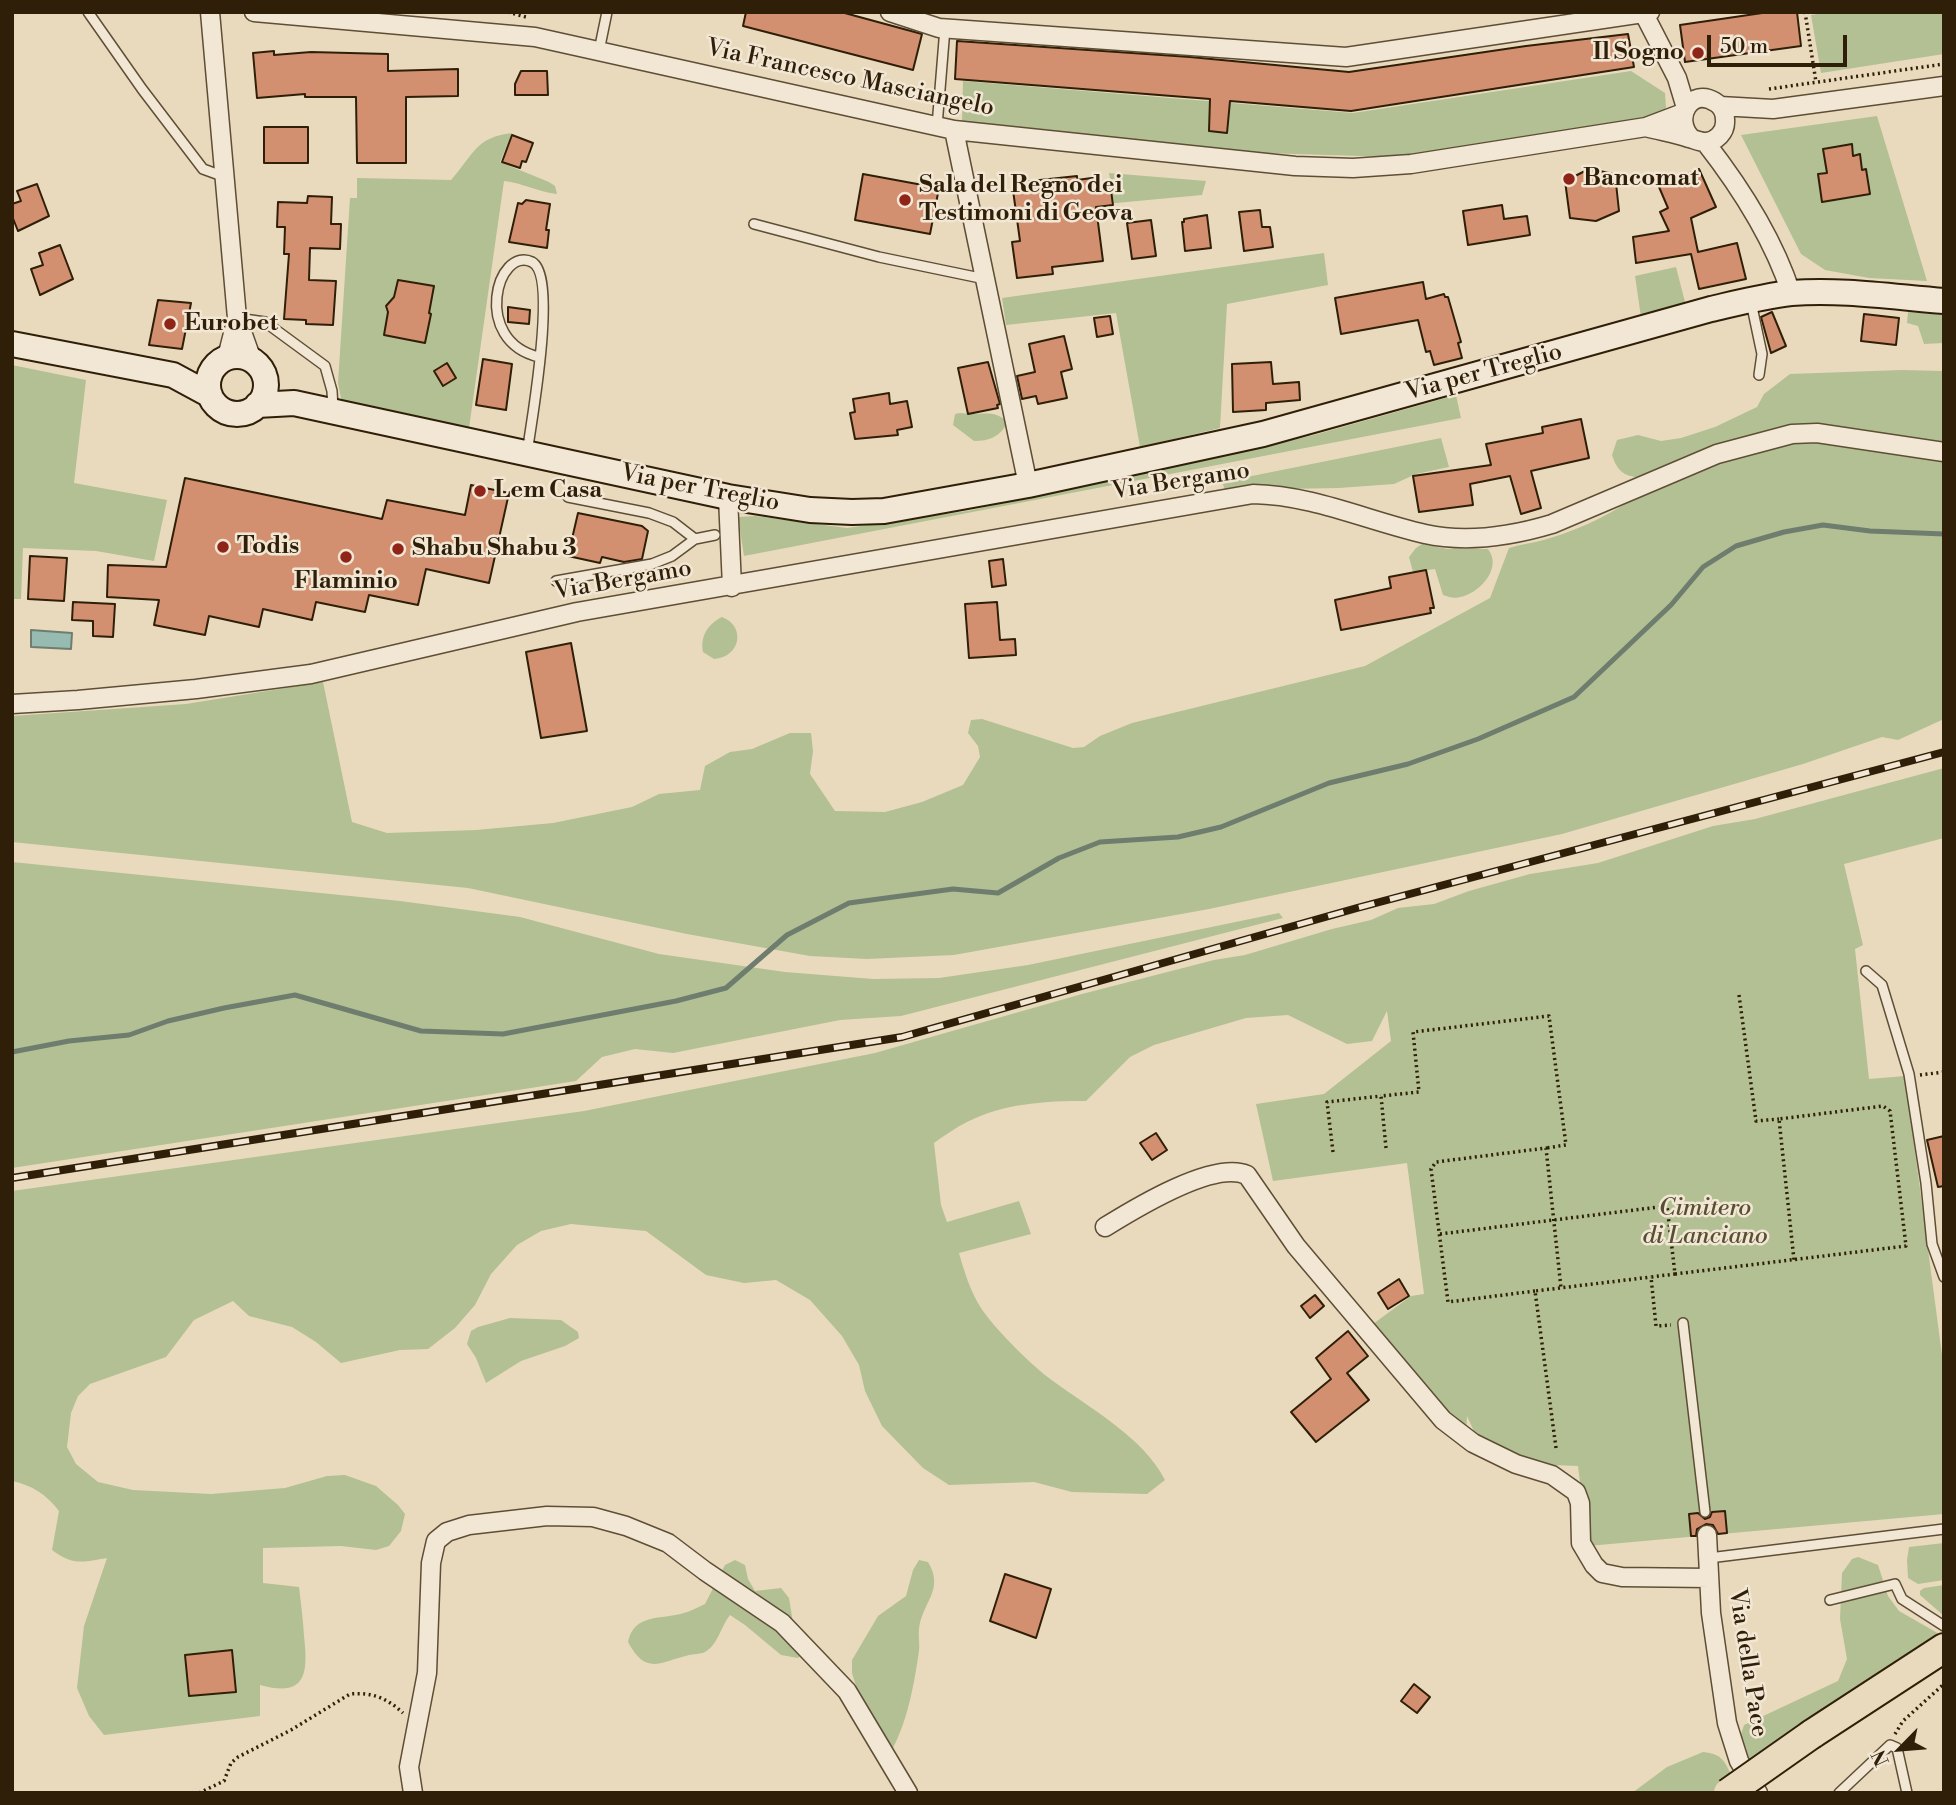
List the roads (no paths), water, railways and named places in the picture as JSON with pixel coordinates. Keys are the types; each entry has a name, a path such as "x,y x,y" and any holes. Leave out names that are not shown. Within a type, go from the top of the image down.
{"main road":[{"name":"Via per Treglio","path":"257,405 294,403 728,497 810,510 852,512 884,510 1028,485 1263,434 1750,300 1791,293 1833,292 1944,301"},
{"path":"12,344 173,375 210,395"},
{"path":"173,375 240,356 258,369 264,394 257,405 247,411 231,413 217,405 210,395 208,383 220,363"},
{"name":"Via per Treglio","path":"258,369 294,403"},
{"path":"1728,1793 1812,1734 1944,1648"}],"street":[{"path":"210,12 237,318 258,369"},
{"name":"Via Francesco Masciangelo","path":"254,12 535,37 945,128 1295,166 1353,168 1411,164 1646,127 1684,111"},
{"path":"890,12 946,28 1346,57 1650,12"},
{"path":"1643,13 1677,78 1684,111 1683,127 1734,179 1780,259 1791,293"},
{"path":"1677,78 1724,111 1724,128 1734,179"},
{"path":"1698,140 1712,141 1724,128 1773,109 1944,86"},
{"path":"1684,111 1695,100 1773,109"},
{"name":"Via Francesco Masciangelo","path":"1646,127 1698,140"},
{"path":"945,128 985,279 1028,485"},
{"path":"220,363 237,318"},
{"name":"Via Bergamo","path":"12,704 78,701 311,674 577,612 1253,494 1288,496 1427,535 1476,538 1533,530 1584,512 1717,454 1792,434 1817,433 1944,452"},
{"path":"728,497 732,587"},
{"path":"1105,1227 1170,1190 1224,1171 1238,1171 1247,1175 1296,1245 1443,1420 1473,1443 1516,1464 1552,1475 1576,1492 1580,1503 1581,1543 1594,1566 1602,1573 1622,1577 1709,1578"},
{"path":"413,1793 409,1767 427,1673 431,1563 436,1541 447,1532 469,1525 547,1516 593,1517 626,1526 668,1543 782,1623 847,1691 908,1793"},
{"name":"Via della Pace","path":"1707,1535 1711,1613 1727,1723 1740,1761 1758,1793"}],"lane":[{"path":"88,12 203,169 225,177"},
{"path":"599,51 607,12"},
{"path":"945,128 946,28"},
{"path":"754,225 879,257 985,279"},
{"path":"527,454 540,357 544,290 541,275 534,263 516,263 500,278 496,314 517,349 540,357"},
{"path":"1750,300 1762,354 1759,375"},
{"path":"237,318 265,322 325,366 332,391 333,411"},
{"path":"568,497 649,513 673,523 695,539"},
{"path":"556,581 652,564 672,556 695,539 715,535"},
{"path":"1866,971 1882,985 1910,1082 1926,1183 1932,1244 1944,1277"},
{"path":"1683,1323 1705,1513"},
{"path":"1709,1558 1944,1529"},
{"path":"1830,1600 1895,1584 1902,1599 1944,1626"},
{"path":"1839,1793 1890,1745 1897,1748 1908,1793"}],"water":[{"path":"31,630 72,633 71,649 31,647"}],"waterway":[{"path":"12,1052 69,1041 129,1035 168,1021 295,995 421,1031 503,1034 676,1001 726,988 787,935 849,903 953,889 998,893 1059,858 1100,842 1178,837 1221,827 1329,783 1408,764 1478,739 1574,697 1671,605 1703,567 1736,546 1784,532 1823,525 1870,531 1944,534"}],"railway":[{"path":"12,1178 902,1037 1357,908 1944,752"}],"place":[{"name":"Il Sogno","path":"1698,53"},
{"name":"Bancomat","path":"1569,179"},
{"name":"Sala del Regno dei Testimoni di Geova","path":"905,200"},
{"name":"Eurobet","path":"170,324"},
{"name":"Lem Casa","path":"480,491"},
{"name":"Todis","path":"223,547"},
{"name":"Shabu Shabu 3","path":"398,549"},
{"name":"Flaminio","path":"346,557"}],"park label":[{"name":"Cimitero di Lanciano","path":"1705,1223"}]}
